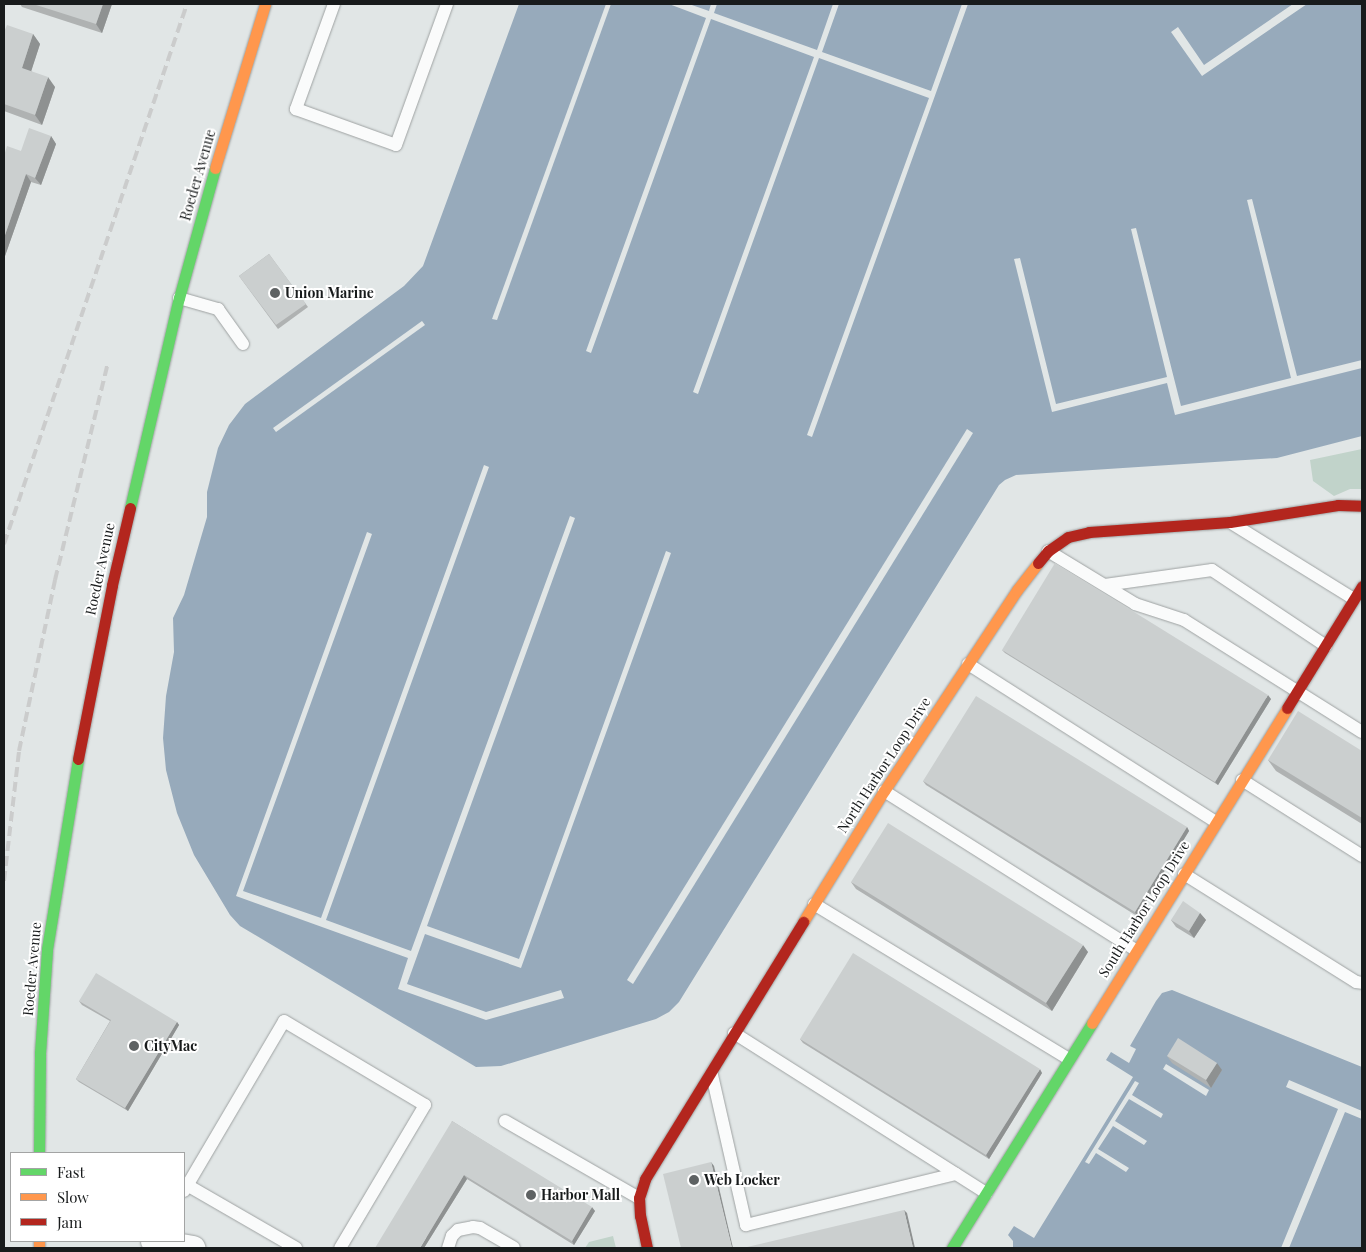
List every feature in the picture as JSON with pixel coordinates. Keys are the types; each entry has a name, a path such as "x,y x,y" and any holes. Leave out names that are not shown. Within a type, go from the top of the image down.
{"street":[{"name":"Roeder Avenue","path":"39,1152 43,995 54,902 85,718 112,585 179,298 206,196 265,4"},
{"name":"North Harbor Loop Drive","path":"647,1248 640,1216 639,1198 645,1179 652,1166 884,791 1017,590 1048,551 1068,537 1089,532 1230,522 1321,507 1338,505 1362,506"},
{"name":"South Harbor Loop Drive","path":"952,1248 1362,586"},
{"path":"160,1242 193,1248"}],"lane":[{"path":"334,4 296,109 396,145 447,4"},
{"path":"179,298 218,308 243,344"},
{"path":"1230,522 1354,599"},
{"path":"1048,551 1135,604 1184,620 1362,732"},
{"path":"1105,585 1212,570 1326,646"},
{"path":"968,664 1216,822"},
{"path":"1242,780 1362,856"},
{"path":"884,791 1136,951"},
{"path":"1184,874 1362,984"},
{"path":"814,904 1069,1059"},
{"path":"296,1248 186,1188 284,1021 425,1105 340,1248"},
{"path":"734,1033 986,1193"},
{"path":"711,1070 746,1225 956,1174"},
{"path":"506,1121 639,1198"},
{"path":"448,1248 452,1236 458,1230 472,1226 480,1228 514,1248"}],"green space":[{"path":"1362,449 1362,489 1350,489 1334,496 1313,481 1310,460"},
{"path":"613,1236 616,1248 585,1248 589,1242"}],"water":[{"path":"519,4 1362,4 1362,436 1277,458 1016,475 1005,480 999,485 679,1002 669,1012 656,1019 501,1066 476,1067 240,926 230,915 194,855 177,813 166,770 163,738 166,696 174,652 173,618 184,595 207,517 207,492 218,448 229,425 245,404 404,286 423,266"},
{"path":"1172,990 1362,1067 1362,1248 1013,1248 1013,1241 1008,1235 1014,1226 1034,1238 1133,1077 1106,1060 1111,1052 1129,1063 1136,1049 1130,1046 1156,1001 1162,993"}],"pier":[{"path":"606,4 611,4 497,320 492,319"},
{"path":"669,4 689,4 709,11 711,4 717,4 714,13 817,50 833,4 839,4 822,52 931,91 962,4 968,4 812,437 807,435 929,98 819,58 698,394 693,392 814,57 711,19 591,353 586,351 706,18"},
{"path":"1293,4 1307,4 1202,76 1171,32 1178,27 1204,65"},
{"path":"1252,199 1297,376 1362,360 1362,368 1175,415 1167,383 1052,412 1014,259 1020,258 1056,404 1167,377 1131,229 1136,228 1181,406 1291,378 1247,200"},
{"path":"422,321 425,325 276,432 273,428"},
{"path":"967,429 973,433 633,984 627,980"},
{"path":"484,465 489,467 326,920 411,951 570,516 575,518 427,926 519,959 666,551 671,553 521,968 425,934 407,984 486,1012 561,990 564,998 486,1020 398,989 408,958 236,896 367,532 372,534 243,891 321,918"},
{"path":"1166,1064 1209,1090 1206,1096 1163,1069"},
{"path":"1289,1080 1362,1111 1362,1119 1345,1112 1289,1248 1281,1248 1338,1109 1286,1087"},
{"path":"1135,1081 1139,1083 1132,1095 1163,1114 1161,1118 1129,1099 1115,1121 1147,1141 1144,1145 1113,1126 1098,1149 1129,1168 1126,1172 1096,1153 1089,1164 1085,1162"}],"building":[{"path":"33,4 103,4 96,24"},
{"path":"7,25 33,34 22,68 48,77 35,115 4,104 4,32"},
{"path":"29,128 51,136 35,178 26,174 4,238 4,156 7,146 21,151"},
{"path":"269,254 306,304 276,325 239,276"},
{"path":"1055,563 1268,695 1215,782 1002,650"},
{"path":"976,696 1187,827 1135,912 923,781"},
{"path":"1298,711 1362,751 1362,818 1268,760"},
{"path":"888,823 1083,945 1046,1003 851,882"},
{"path":"1183,901 1200,913 1189,931 1171,920"},
{"path":"853,953 1040,1069 986,1155 800,1039"},
{"name":"CityMac","path":"96,973 177,1022 125,1108 76,1079 111,1020 79,1001"},
{"path":"1178,1038 1217,1063 1206,1080 1167,1056"},
{"name":"Harbor Mall","path":"452,1121 592,1207 572,1241 464,1175 420,1248 375,1248"},
{"path":"711,1162 732,1248 681,1248 663,1174"},
{"path":"904,1210 913,1248 743,1248"}],"railway":[{"path":"4,544 187,4"},
{"path":"4,881 19,751 55,580 108,363"}],"traffic: fast":[{"path":"130,508 179,298 215,168"},
{"path":"39,1152 40,1053 47,949 78,759"},
{"path":"952,1248 1092,1023"}],"traffic: slow":[{"path":"215,168 265,4"},
{"path":"803,922 884,791 1017,590 1038,563"},
{"path":"1092,1023 1287,708"},
{"path":"39,1242 39,1248"}],"traffic: jam":[{"path":"1038,563 1048,551 1068,537 1089,532 1230,522 1338,505 1362,506"},
{"path":"78,759 112,585 130,508"},
{"path":"1287,708 1362,586"},
{"path":"647,1248 640,1216 639,1198 645,1179 803,922"}],"place":[{"name":"Union Marine","path":"275,293"},
{"name":"CityMac","path":"134,1046"},
{"name":"Web Locker","path":"694,1180"},
{"name":"Harbor Mall","path":"531,1195"}]}
